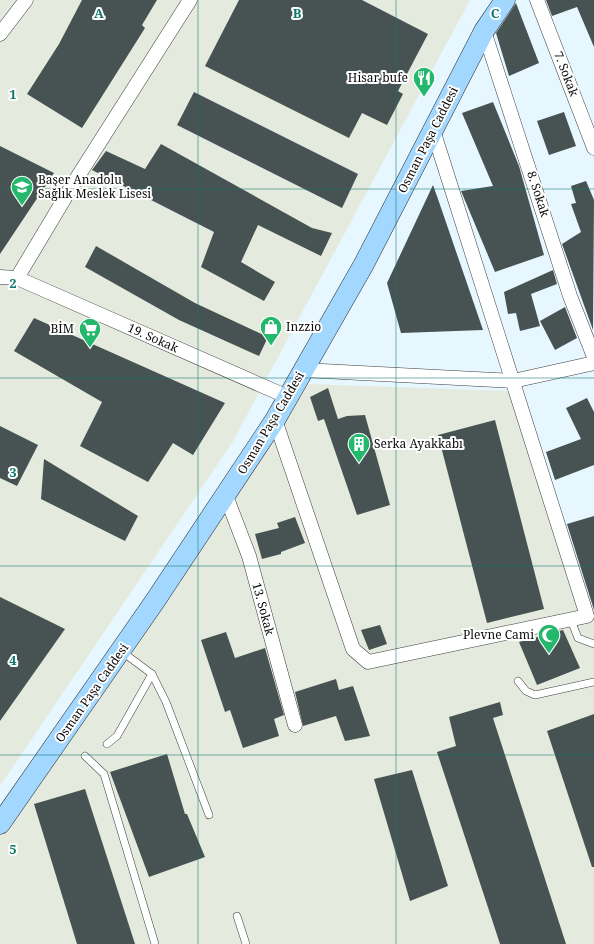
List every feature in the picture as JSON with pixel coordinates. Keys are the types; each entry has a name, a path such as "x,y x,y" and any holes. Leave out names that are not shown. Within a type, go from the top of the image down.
{"street":[{"path":"0,34 26,0"},
{"path":"18,278 74,181 190,0"},
{"name":"Osman Paşa Caddesi","path":"0,824 121,651 226,496 275,420 364,264 484,31 505,0"},
{"name":"7. Sokak","path":"537,0 594,148"},
{"name":"8. Sokak","path":"484,31 570,296 594,357"},
{"path":"275,420 353,649 368,662 591,616 513,381 433,130"},
{"name":"19. Sokak","path":"0,276 18,278 288,397"},
{"path":"303,370 513,381 594,363"},
{"name":"13. Sokak","path":"226,496 249,556 295,724"}],"lane":[{"path":"571,620 578,638 594,644"},
{"path":"121,651 152,674 166,702 209,816"},
{"path":"107,744 117,736 152,674"},
{"path":"518,681 526,691 535,695 594,682"},
{"path":"86,756 104,774 154,944"},
{"path":"237,916 246,944"}],"shaded area":[{"path":"0,0 470,0 232,443 0,786"},
{"path":"308,384 508,391 580,617 594,618 594,944 0,944 0,835"}],"building":[{"path":"82,0 157,0 142,25 145,28 82,128 27,94 59,44"},
{"path":"239,0 362,0 428,34 398,91 403,94 387,125 362,113 349,138 205,66"},
{"path":"546,0 594,0 594,47 577,7 552,16"},
{"path":"516,3 539,63 509,76 496,33"},
{"path":"194,92 358,174 342,208 177,125"},
{"path":"493,102 519,166 544,255 495,272 461,191 493,186 462,113"},
{"path":"564,112 576,146 549,155 537,121"},
{"path":"161,144 312,228 332,233 321,256 258,225 241,262 275,282 264,301 201,267 214,232 92,170 106,151 145,169"},
{"path":"0,146 54,173 0,254"},
{"path":"586,181 594,200 593,330 562,244 581,232 571,204 576,203 571,186"},
{"path":"433,185 483,330 401,333 387,283"},
{"path":"96,246 195,303 268,337 259,356 179,320 85,267"},
{"path":"553,270 557,284 531,294 540,326 520,331 516,313 508,314 504,292"},
{"path":"565,307 577,338 555,350 540,321"},
{"path":"34,318 225,403 193,455 173,443 148,482 80,446 102,402 14,351"},
{"name":"Serka Ayakkabı","path":"328,388 338,419 347,416 365,415 390,505 357,515 324,419 318,421 310,397"},
{"path":"587,398 594,412 594,465 555,480 546,452 581,439 566,408"},
{"path":"495,420 544,609 487,623 438,435"},
{"path":"0,426 38,445 17,486 0,478"},
{"path":"44,459 138,516 125,541 41,499"},
{"path":"594,516 594,610 567,524"},
{"path":"295,517 305,543 281,552 281,554 262,559 255,534 279,528 277,523"},
{"path":"0,597 65,629 0,721"},
{"path":"380,625 387,644 369,650 361,630"},
{"name":"Plevne Cami","path":"563,630 580,668 537,685 519,642"},
{"path":"226,632 235,658 265,648 284,715 274,719 279,736 243,748 230,710 225,712 201,640"},
{"path":"336,679 339,690 353,686 370,736 345,741 336,716 303,726 295,692"},
{"path":"500,702 503,715 493,718 566,944 500,944 437,752 456,746 449,717"},
{"path":"594,714 594,867 592,867 547,731"},
{"path":"167,754 185,814 187,814 205,857 149,877 110,772"},
{"path":"412,770 448,886 410,901 374,779"},
{"path":"85,789 135,944 77,944 34,804"}],"place":[{"name":"Hisar bufe","path":"424,98"},
{"name":"Başer Anadolu Sağlık Meslek Lisesi","path":"22,206"},
{"name":"Inzzio","path":"271,346"},
{"name":"BİM","path":"90,348"},
{"name":"Serka Ayakkabı","path":"359,464"},
{"name":"Plevne Cami","path":"549,654"}]}
